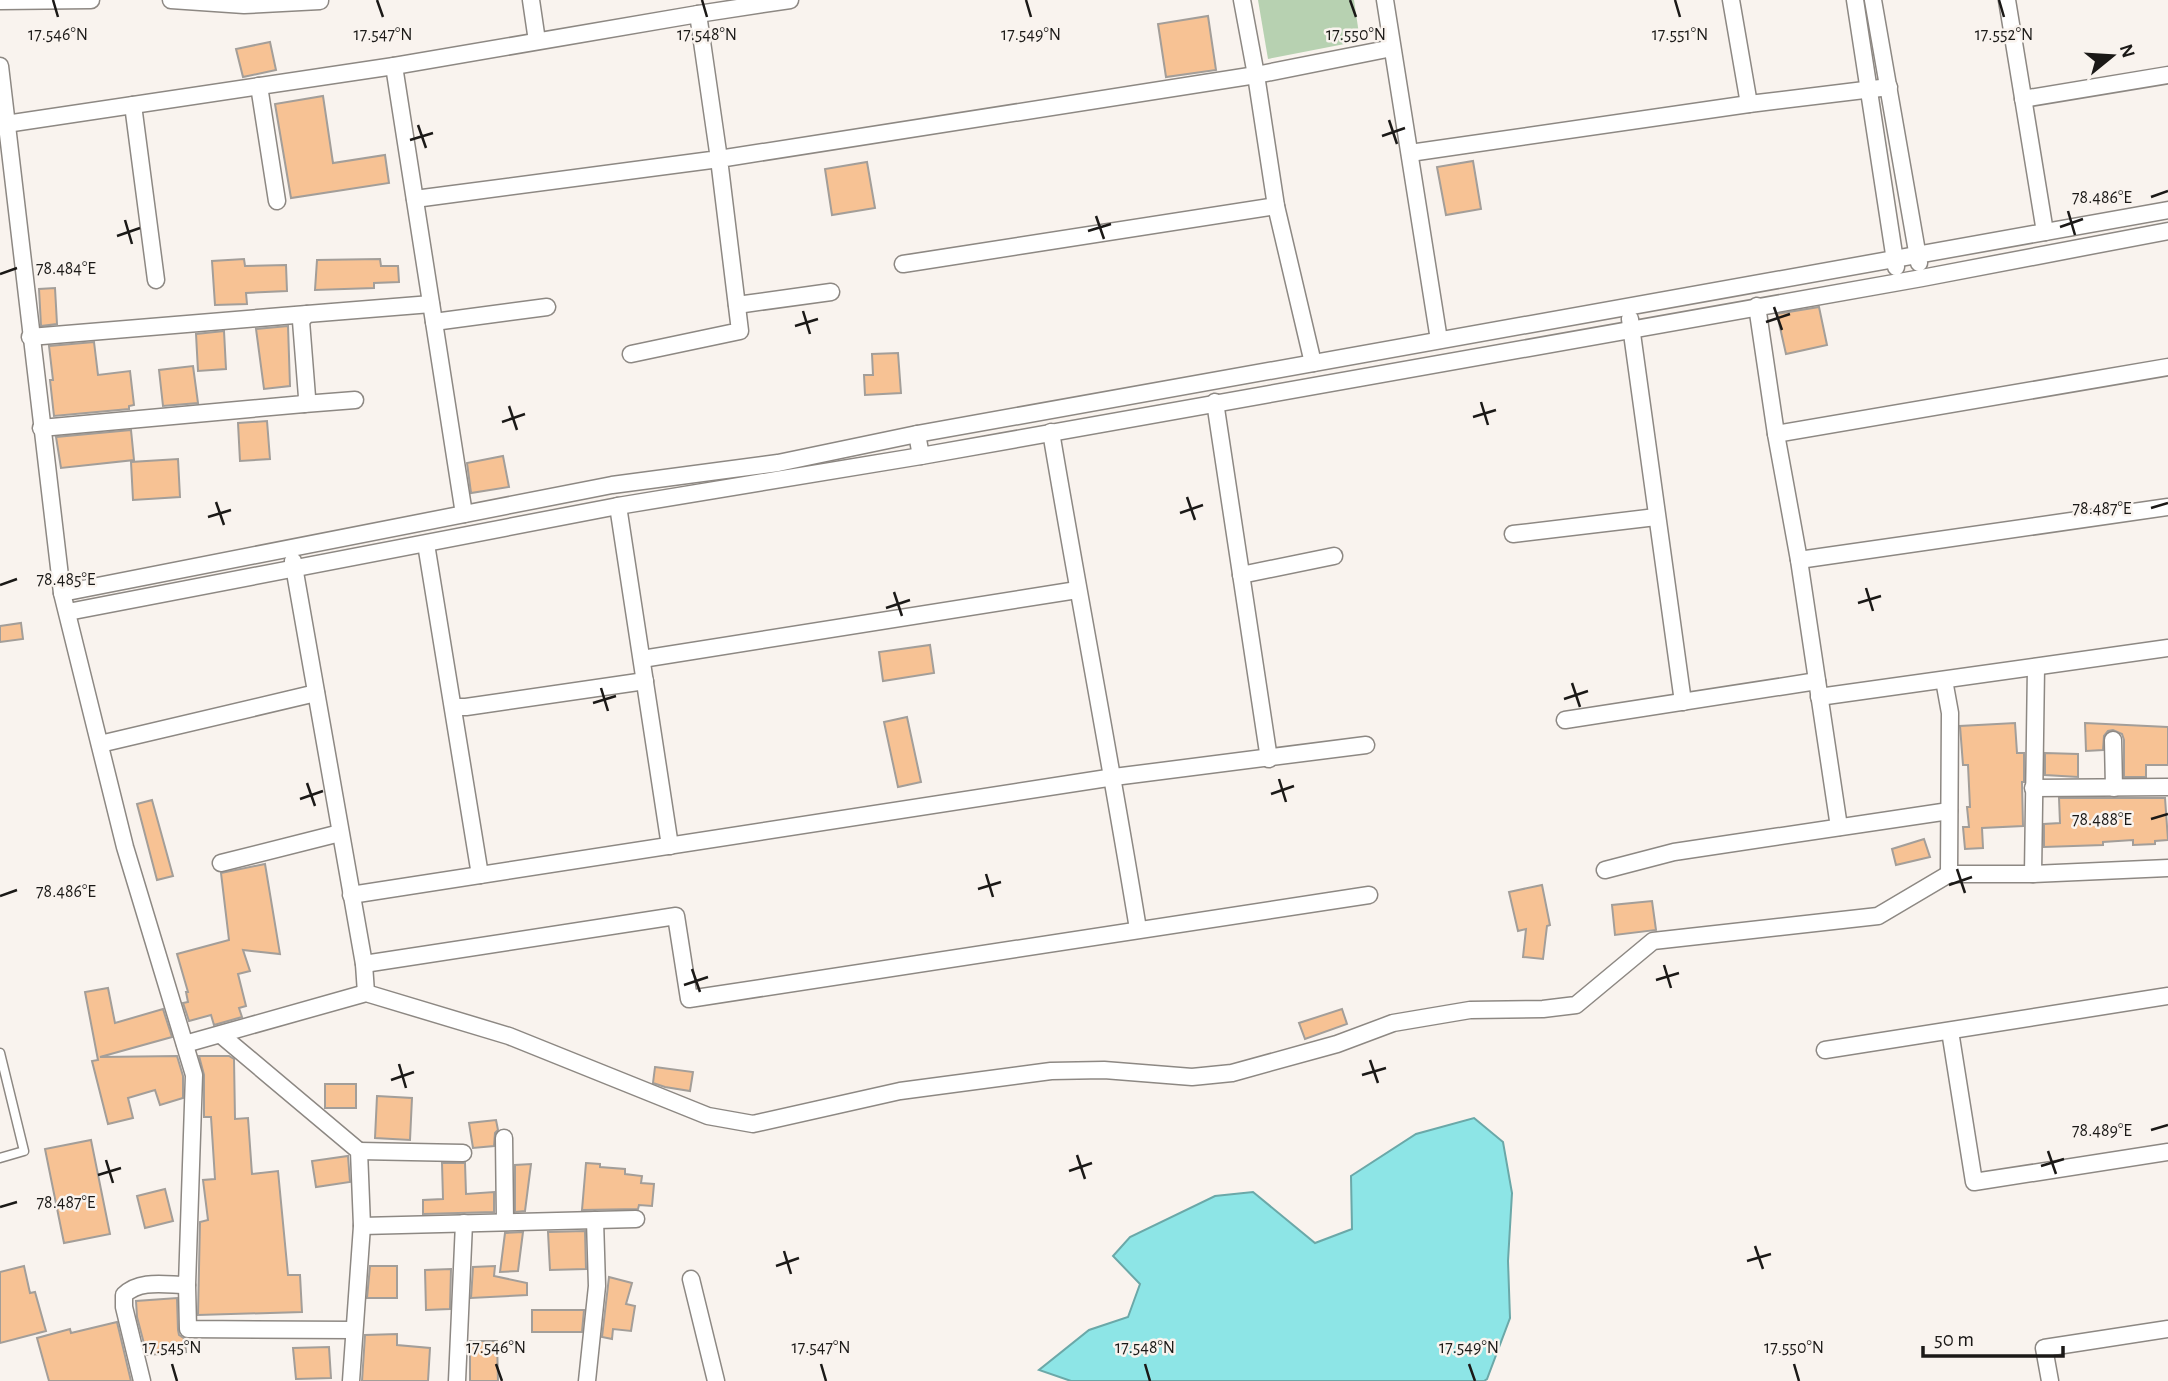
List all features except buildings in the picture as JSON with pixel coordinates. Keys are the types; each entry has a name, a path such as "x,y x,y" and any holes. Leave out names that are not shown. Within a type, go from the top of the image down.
{"street":[{"path":"0,1 90,0"},
{"path":"171,0 244,5 320,1"},
{"path":"531,0 537,41"},
{"path":"6,124 394,66 754,3 790,0"},
{"path":"1242,0 1276,206 1312,363"},
{"path":"1385,0 1439,340"},
{"path":"1731,0 1749,104"},
{"path":"1855,0 1898,282"},
{"path":"1873,0 1922,278"},
{"path":"2007,0 2045,232"},
{"path":"631,354 740,331 698,14"},
{"path":"415,200 719,159 1256,75 1392,48"},
{"path":"0,66 62,593 125,847 194,1075 188,1329 354,1330"},
{"path":"394,66 464,514"},
{"path":"2023,99 2168,75"},
{"path":"259,86 277,201"},
{"path":"1410,153 1749,104 1889,87"},
{"path":"133,106 156,280"},
{"path":"903,264 1276,206"},
{"path":"68,612 618,506 780,471 917,433 2168,210"},
{"path":"62,593 612,485 921,456 1922,278 2168,231"},
{"path":"737,305 831,292"},
{"path":"30,337 431,304"},
{"path":"1757,306 1839,827"},
{"path":"434,322 547,307"},
{"path":"1628,307 1683,702"},
{"path":"304,404 307,397 301,321 307,314"},
{"path":"1776,434 2168,367"},
{"path":"41,428 355,400"},
{"path":"1215,402 1269,758"},
{"path":"1051,432 1077,590 1114,777 1138,929"},
{"path":"917,433 921,456"},
{"path":"618,506 670,846"},
{"path":"1799,560 2168,507"},
{"path":"1513,534 1657,517"},
{"path":"426,544 480,876"},
{"path":"291,548 364,964 366,993"},
{"path":"1241,575 1334,556"},
{"path":"642,659 1077,590"},
{"path":"1565,720 1683,702 1944,680 2168,648"},
{"path":"2033,874 2036,667"},
{"path":"1944,680 1950,713 1949,874"},
{"path":"453,707 645,681"},
{"path":"100,744 316,693"},
{"path":"2113,740 2114,788"},
{"path":"351,895 1114,777 1366,745"},
{"path":"2033,788 2168,787"},
{"path":"1605,870 1674,852 1949,811"},
{"path":"220,863 340,833"},
{"path":"185,1044 366,993 509,1035 708,1116 753,1124 900,1091 1051,1071 1104,1070 1192,1077 1232,1073 1337,1044 1393,1023 1469,1010 1543,1009 1576,1004 1653,941 1878,916 1949,874 2033,874 2168,868"},
{"path":"364,964 676,916 689,999 1369,895"},
{"path":"1825,1050 2168,996"},
{"path":"1950,1031 1974,1182 2168,1152"},
{"path":"220,1035 359,1151 463,1153"},
{"path":"504,1138 505,1222"},
{"path":"351,1381 362,1226 359,1151"},
{"path":"362,1226 636,1219"},
{"path":"587,1381 597,1286 595,1220"},
{"path":"457,1381 464,1223"},
{"path":"691,1279 716,1381"},
{"path":"142,1381 124,1307 124,1295 140,1284 187,1285"},
{"path":"2050,1381 2044,1348 2168,1329"}],"lane":[{"path":"0,1053 24,1151 0,1158"}],"green space":[{"path":"1258,0 1354,0 1360,41 1268,59"}],"water":[{"path":"1474,1118 1503,1142 1512,1193 1508,1261 1510,1318 1484,1381 1071,1381 1039,1370 1089,1330 1128,1317 1140,1284 1113,1256 1130,1237 1215,1196 1253,1192 1315,1243 1352,1229 1351,1176 1416,1134"}]}
